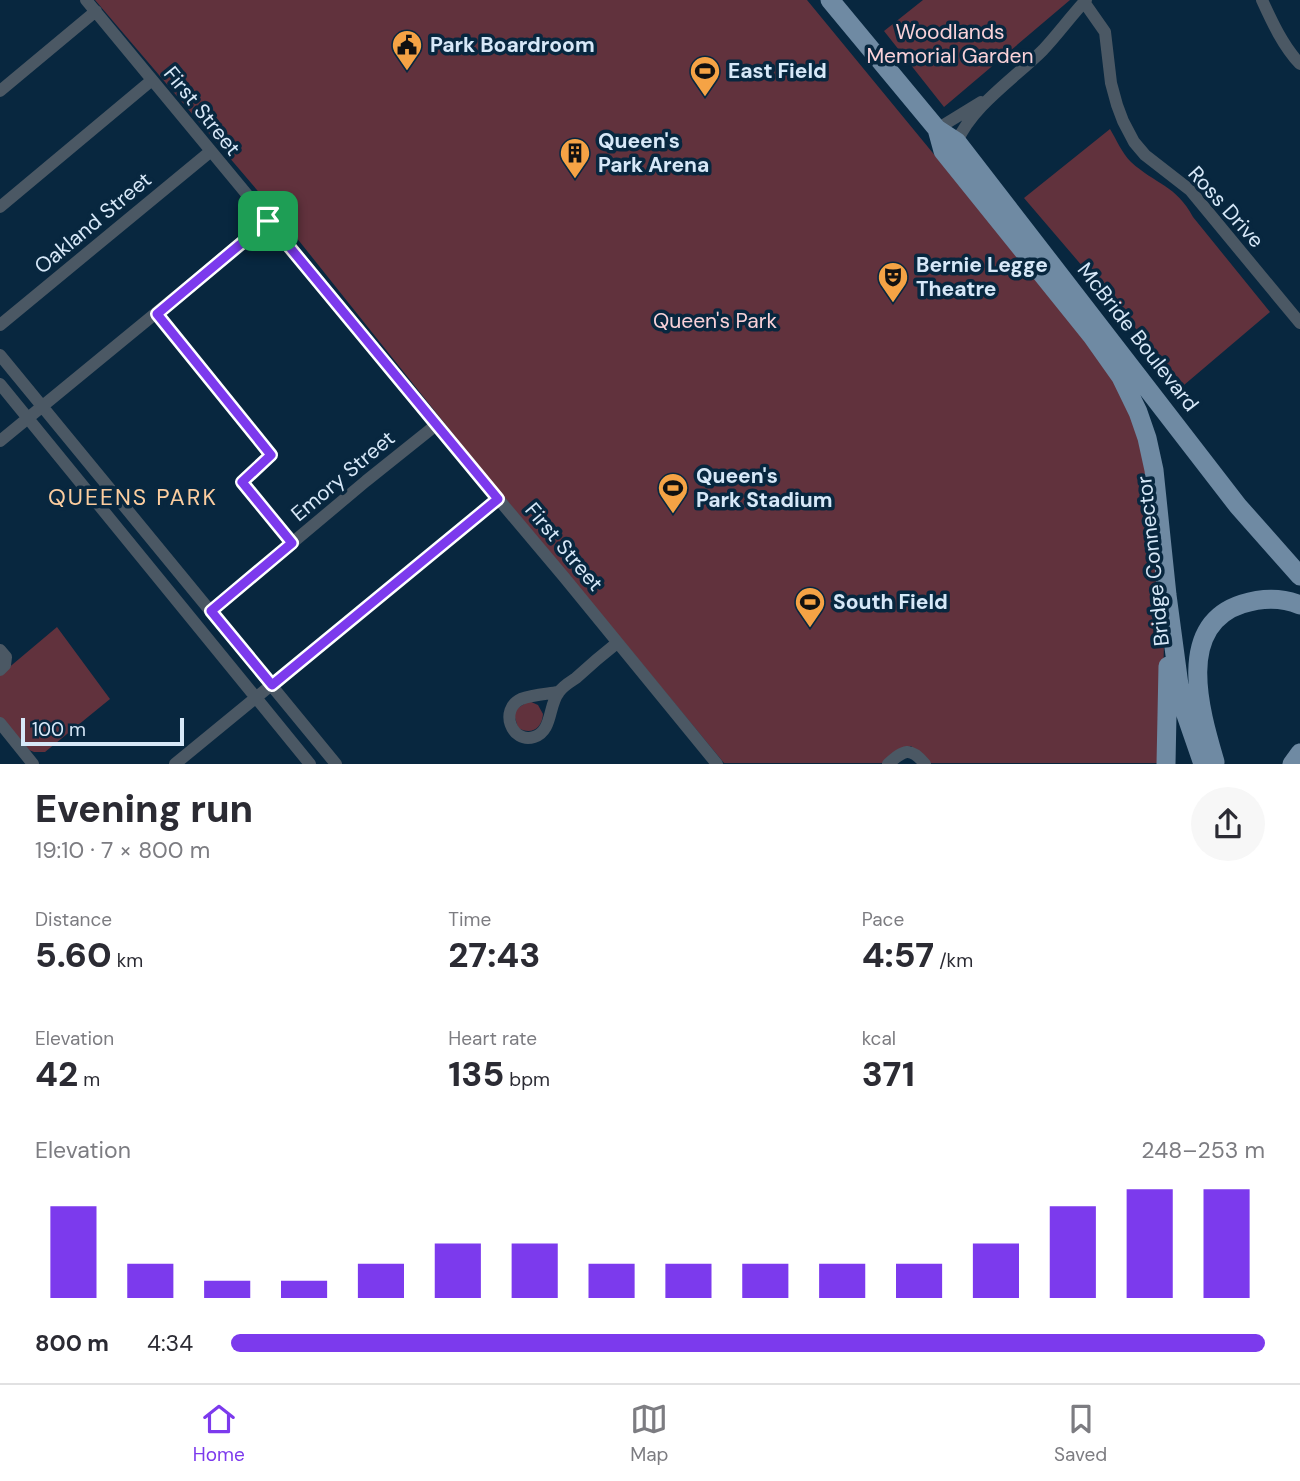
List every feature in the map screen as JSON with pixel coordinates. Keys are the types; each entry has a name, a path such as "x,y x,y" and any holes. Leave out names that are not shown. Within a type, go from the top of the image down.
{"main road":[{"name":"McBride Boulevard","path":"830,0 937,129 957,142 1238,506 1300,576"},
{"name":"McBride Boulevard","path":"937,129 943,151 1092,336 1121,377"},
{"name":"Bridge Connector","path":"1124,357 1147,401 1162,444 1187,679 1196,718 1216,764"},
{"name":"Bridge Connector","path":"1121,377 1138,412 1154,470 1167,595 1180,685 1186,715 1203,764"},
{"path":"1166,764 1167,595"},
{"path":"1216,764 1202,718 1200,701 1198,663 1203,640 1220,617 1236,606 1267,599 1285,600 1300,605"},
{"path":"1292,764 1300,753"},
{"path":"1292,764 1300,758"}],"street":[{"name":"First Street","path":"86,0 717,764"},
{"path":"1262,0 1272,23 1300,64"},
{"path":"957,142 963,129 996,92 1043,50 1085,1"},
{"name":"Ross Drive","path":"1085,1 1105,32 1114,96 1134,142 1145,155 1190,190 1300,323"},
{"path":"0,91 96,11"},
{"path":"0,207 152,80"},
{"path":"937,129 996,92"},
{"name":"Oakland Street","path":"0,325 211,151"},
{"path":"0,441 268,221"},
{"path":"157,314 271,455 242,482 292,543"},
{"path":"0,355 337,764"},
{"path":"0,384 310,764"},
{"name":"Emory Street","path":"211,611 436,425"},
{"path":"175,764 192,758 256,698 498,499"},
{"path":"558,692 617,643"},
{"path":"0,650 6,657 5,666 0,670"},
{"path":"0,723 33,764"},
{"path":"888,764 908,751 912,751 922,760"}],"green space":[{"name":"Queen's Park","path":"95,0 807,0 1090,344 1121,390 1140,438 1149,478 1164,643 1161,763 927,763 911,746 888,763 724,763 493,484 280,217"},
{"name":"Woodlands Memorial Garden","path":"923,0 1070,0 944,107 884,31"},
{"path":"1110,129 1131,162 1180,198 1270,312 1184,385 1024,198"},
{"path":"57,627 110,699 45,752 34,752 29,750 0,718 0,675"},
{"path":"529,701 538,705 543,714 538,727 527,731 518,728 513,711"}],"place":[{"name":"Park Boardroom","path":"407,72"},
{"name":"East Field","path":"705,98"},
{"name":"Queen's Park Arena","path":"575,180"},
{"name":"Bernie Legge Theatre","path":"893,304"},
{"name":"Queen's Park Stadium","path":"673,515"},
{"name":"South Field","path":"810,629"}],"district":[{"name":"QUEENS PARK","path":"133,497"}],"route":[{"path":"268,221 498,499 272,685 211,611 292,543 242,482 271,455 157,314 268,221"}]}
